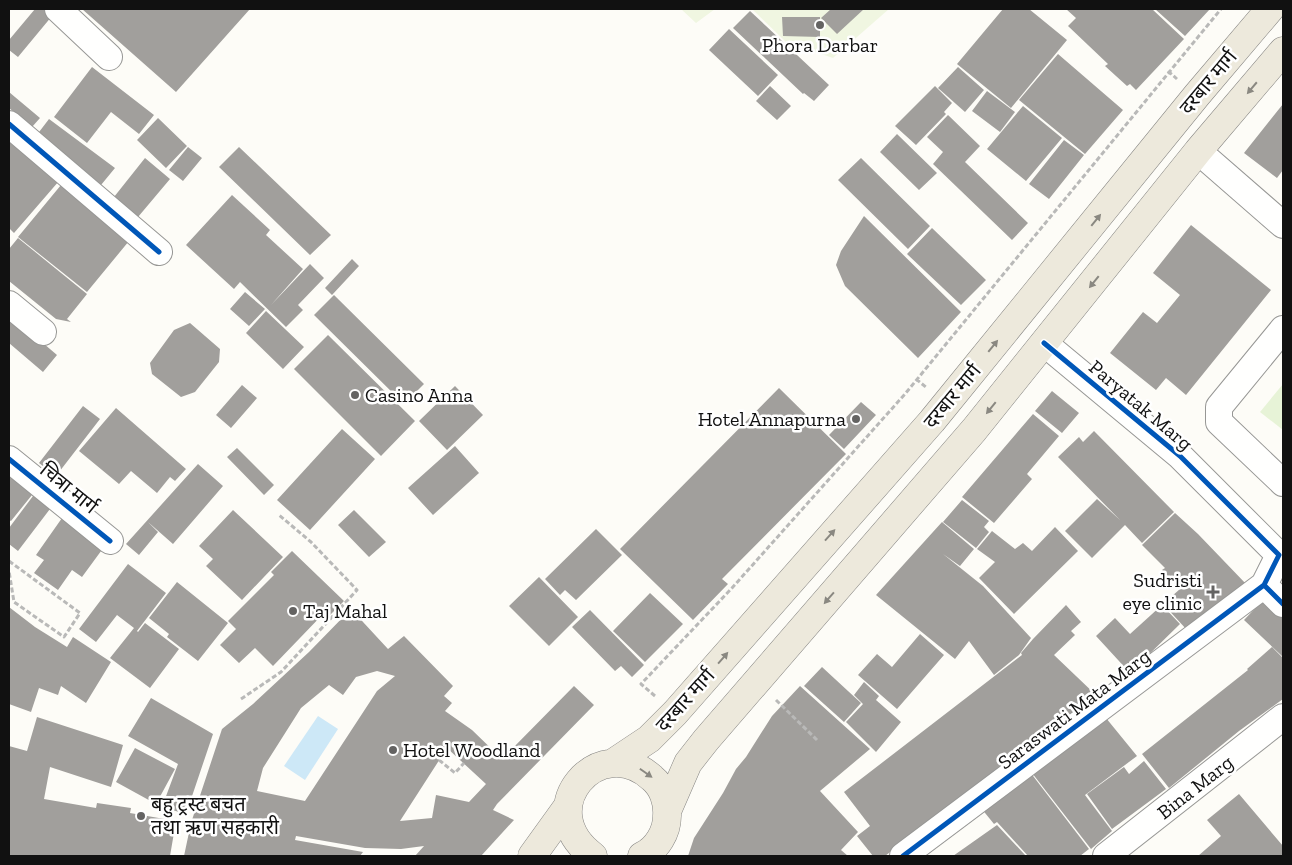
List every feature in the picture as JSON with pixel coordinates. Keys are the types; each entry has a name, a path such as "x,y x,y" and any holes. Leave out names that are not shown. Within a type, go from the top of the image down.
{"main road":[{"name":"दरबार मार्ग","path":"532,856 568,806 571,793 578,782 588,772 600,766 613,763 649,739 675,713 932,422 1184,111 1270,9"},
{"name":"दरबार मार्ग","path":"642,856 656,845 664,833 688,763 706,740 974,430 1198,151 1283,51"},
{"path":"613,763 629,764 644,770 656,780 664,794 664,833"},
{"path":"568,806 568,821 573,835 582,848 593,856"}],"street":[{"path":"58,9 109,58"},
{"path":"9,124 159,252"},
{"path":"1198,151 1283,225"},
{"path":"9,304 43,332"},
{"path":"1283,329 1219,407 1219,422 1283,483"},
{"name":"Paryatak Marg","path":"1044,343 1180,456 1281,552 1264,585"},
{"name":"चित्रा मार्ग","path":"9,459 110,541"},
{"path":"1264,585 1283,604"},
{"name":"Saraswati Mata Marg","path":"903,856 1264,585"},
{"name":"Bina Marg","path":"1106,856 1283,717"}],"path":[{"path":"642,684 732,588 904,394 1221,9"},
{"path":"240,699 281,672 356,590 311,542 279,515"},
{"path":"9,561 80,613 64,637 14,602 9,571"},
{"path":"756,682 817,740"},
{"path":"439,760 456,772 464,762"}],"green space":[{"name":"Phora Darbar","path":"681,9 715,9 696,23"},
{"name":"Phora Darbar","path":"752,9 889,9 833,58 786,42"},
{"path":"1283,384 1283,430 1260,412"}],"water":[{"path":"318,716 338,729 305,780 284,766"}],"building":[{"path":"35,9 43,9 52,16 18,57 9,50 9,40"},
{"path":"82,9 250,9 176,92"},
{"path":"831,9 864,9 837,34 821,18"},
{"path":"1003,9 1029,9 1067,40 1011,108 957,64"},
{"path":"1066,9 1152,9 1184,39 1136,90 1130,84 1127,86 1105,66 1108,64 1068,26 1076,18"},
{"path":"1155,9 1210,9 1185,36"},
{"path":"750,11 829,85 814,101 803,94 733,28"},
{"path":"782,17 820,17 820,37 783,36"},
{"path":"729,29 778,75 758,96 709,50"},
{"path":"1058,54 1123,110 1085,154 1019,100"},
{"path":"92,67 154,115 139,134 111,112 87,143 54,117"},
{"path":"958,67 984,90 965,112 938,88"},
{"path":"770,86 791,106 777,120 756,101"},
{"path":"935,86 952,103 944,112 946,114 916,145 895,126"},
{"path":"987,91 1015,112 1000,132 972,111"},
{"path":"9,92 40,118 32,127 9,108"},
{"path":"1283,104 1283,170 1277,178 1244,153"},
{"path":"1023,106 1062,138 1026,181 987,149"},
{"path":"948,115 980,146 965,162 1028,223 1012,240 933,164 943,152 927,137"},
{"path":"158,118 187,146 166,168 137,140"},
{"path":"49,119 115,168 101,185 36,136"},
{"path":"897,134 937,173 919,190 880,152"},
{"path":"9,138 59,181 14,233 9,228"},
{"path":"1064,140 1084,155 1049,199 1029,184"},
{"path":"188,147 202,158 183,181 169,170"},
{"path":"239,147 331,235 310,255 219,167"},
{"path":"145,158 170,179 138,217 114,197"},
{"path":"861,158 930,226 908,249 838,180"},
{"path":"61,185 129,241 87,292 18,237"},
{"path":"232,195 270,230 266,235 303,269 271,305 310,264 324,278 298,305 303,310 286,327 240,282 234,289 186,245"},
{"path":"864,216 961,312 918,358 845,286 836,265 841,251"},
{"path":"1191,225 1271,290 1186,395 1166,378 1156,390 1110,353 1143,312 1157,323 1180,295 1153,273"},
{"path":"932,228 986,280 961,305 907,254"},
{"path":"18,238 87,294 67,319 71,322 56,319 9,281 9,249"},
{"path":"352,259 359,266 332,295 325,288"},
{"path":"245,292 265,309 249,326 230,309"},
{"path":"334,295 424,384 404,404 314,315"},
{"path":"266,311 304,347 283,369 246,333"},
{"path":"9,314 57,355 43,372 9,343"},
{"path":"190,323 220,349 219,362 195,392 181,397 152,374 150,363 174,330"},
{"name":"Casino Anna","path":"328,335 415,421 381,456 294,369"},
{"path":"242,385 257,398 231,428 216,415"},
{"path":"455,386 483,415 447,450 419,421"},
{"path":"779,388 846,454 722,579 728,584 693,620 620,549"},
{"path":"1052,391 1079,413 1062,433 1035,411"},
{"path":"861,402 876,415 844,449 829,435"},
{"path":"83,406 100,419 56,476 39,463"},
{"path":"116,408 186,469 175,481 170,477 157,493 131,471 119,484 79,451"},
{"path":"1033,414 1059,436 1027,474 1032,479 994,523 962,497"},
{"path":"342,429 375,459 310,530 277,500"},
{"path":"1094,431 1174,512 1142,543 1125,525 1092,558 1065,531 1097,499 1120,520 1058,457 1079,437 1083,442"},
{"path":"455,446 479,473 433,515 408,488"},
{"path":"237,448 274,485 264,495 227,457"},
{"path":"198,464 223,486 173,544 148,522 158,532 139,555 126,544"},
{"path":"9,468 36,490 11,521 9,520"},
{"path":"36,492 53,505 18,551 9,544 9,528"},
{"path":"962,500 989,521 984,527 989,532 976,548 943,522"},
{"path":"233,510 283,557 242,600 206,566 213,559 199,546"},
{"path":"354,510 386,542 369,557 338,525"},
{"path":"1175,513 1247,585 1187,630 1163,604 1180,589 1162,570 1165,568 1142,545"},
{"path":"62,518 104,547 82,577 72,570 58,590 34,573 44,560 36,555"},
{"path":"942,522 974,549 960,566 943,554 983,586 1031,638 1019,655 994,675 969,641 955,659 876,595"},
{"path":"1055,527 1078,551 1014,614 979,578 995,562 977,549 992,531 1015,549 1023,543 1032,551"},
{"path":"596,529 622,555 576,600 565,590 560,595 545,579"},
{"name":"Taj Mahal","path":"292,551 344,601 329,616 325,612 273,666 255,648 239,663 220,645 236,629 228,621 274,575 271,572"},
{"path":"128,564 166,593 137,631 145,623 179,649 150,688 110,658 134,628 117,615 96,642 79,629"},
{"path":"539,577 578,617 549,646 509,606"},
{"path":"177,582 228,623 198,661 167,637 169,634 149,618"},
{"path":"650,593 683,624 645,662 613,631"},
{"path":"1265,598 1283,615 1283,657 1244,620"},
{"path":"1066,605 1081,622 1071,631 1075,635 1054,655 1098,697 1071,717 1069,715 885,856 873,856 857,836 870,826 844,792 1022,655 1021,653 1033,639"},
{"path":"1162,605 1180,624 1130,673 1096,636 1115,618 1130,634"},
{"path":"9,607 35,627 67,647 73,637 111,662 86,703 61,686 58,695 39,688 31,712 9,704"},
{"path":"351,609 388,649 404,636 453,686 444,696 452,703 445,711 472,730 502,759 574,686 594,705 497,804 493,810 514,820 481,856 415,856 424,846 401,849 365,848 296,836 295,840 363,852 360,856 184,856 191,823 222,729 253,704 309,652","holes":["377,671 395,676 377,691 305,801 257,791 263,768 301,708 329,685 343,695 356,677","447,748 486,784 469,802 436,795 432,818 400,821"]},
{"path":"590,610 644,665 632,677 621,666 615,671 572,627"},
{"path":"920,634 944,655 897,709 858,675 877,654 892,667"},
{"path":"1272,647 1283,658 1283,699 1239,731 1169,788 1142,754 1248,670"},
{"path":"822,667 861,703 844,722 804,686"},
{"path":"864,682 879,696 876,700 901,722 876,752 846,722 863,704 854,695"},
{"path":"800,686 870,749 820,791 858,832 841,850 848,856 688,856 694,838 736,769 746,757 772,716"},
{"path":"151,698 213,734 186,814 162,807 178,764 128,736"},
{"path":"37,717 123,745 111,787 50,767 44,799 96,808 97,803 131,808 130,813 176,821 170,856 9,856 9,746 27,751"},
{"path":"1106,718 1137,756 1085,795 1112,831 1091,849 1032,773"},
{"path":"135,748 175,769 156,804 116,782"},
{"path":"1144,761 1166,789 1112,829 1087,794 1124,767 1129,774"},
{"path":"1030,772 1089,849 1080,856 1028,856 997,822 994,824 981,808"},
{"path":"1239,794 1283,846 1283,856 1198,856 1221,836 1207,820"},
{"path":"997,825 1026,856 953,856"}],"cycle path":[{"path":"9,124 159,252"},
{"path":"1044,343 1180,456 1279,555 1264,585 1283,604"},
{"path":"9,459 110,541"},
{"path":"903,856 1264,585"}],"place":[{"name":"Phora Darbar","path":"820,25"},
{"name":"Casino Anna","path":"355,395"},
{"name":"Hotel Annapurna","path":"856,419"},
{"name":"Sudristi eye clinic","path":"1213,592"},
{"name":"Taj Mahal","path":"293,611"},
{"name":"Hotel Woodland","path":"393,750"},
{"name":"बहु ट्रस्ट बचत तथा ऋण सहकारी","path":"141,816"}]}
